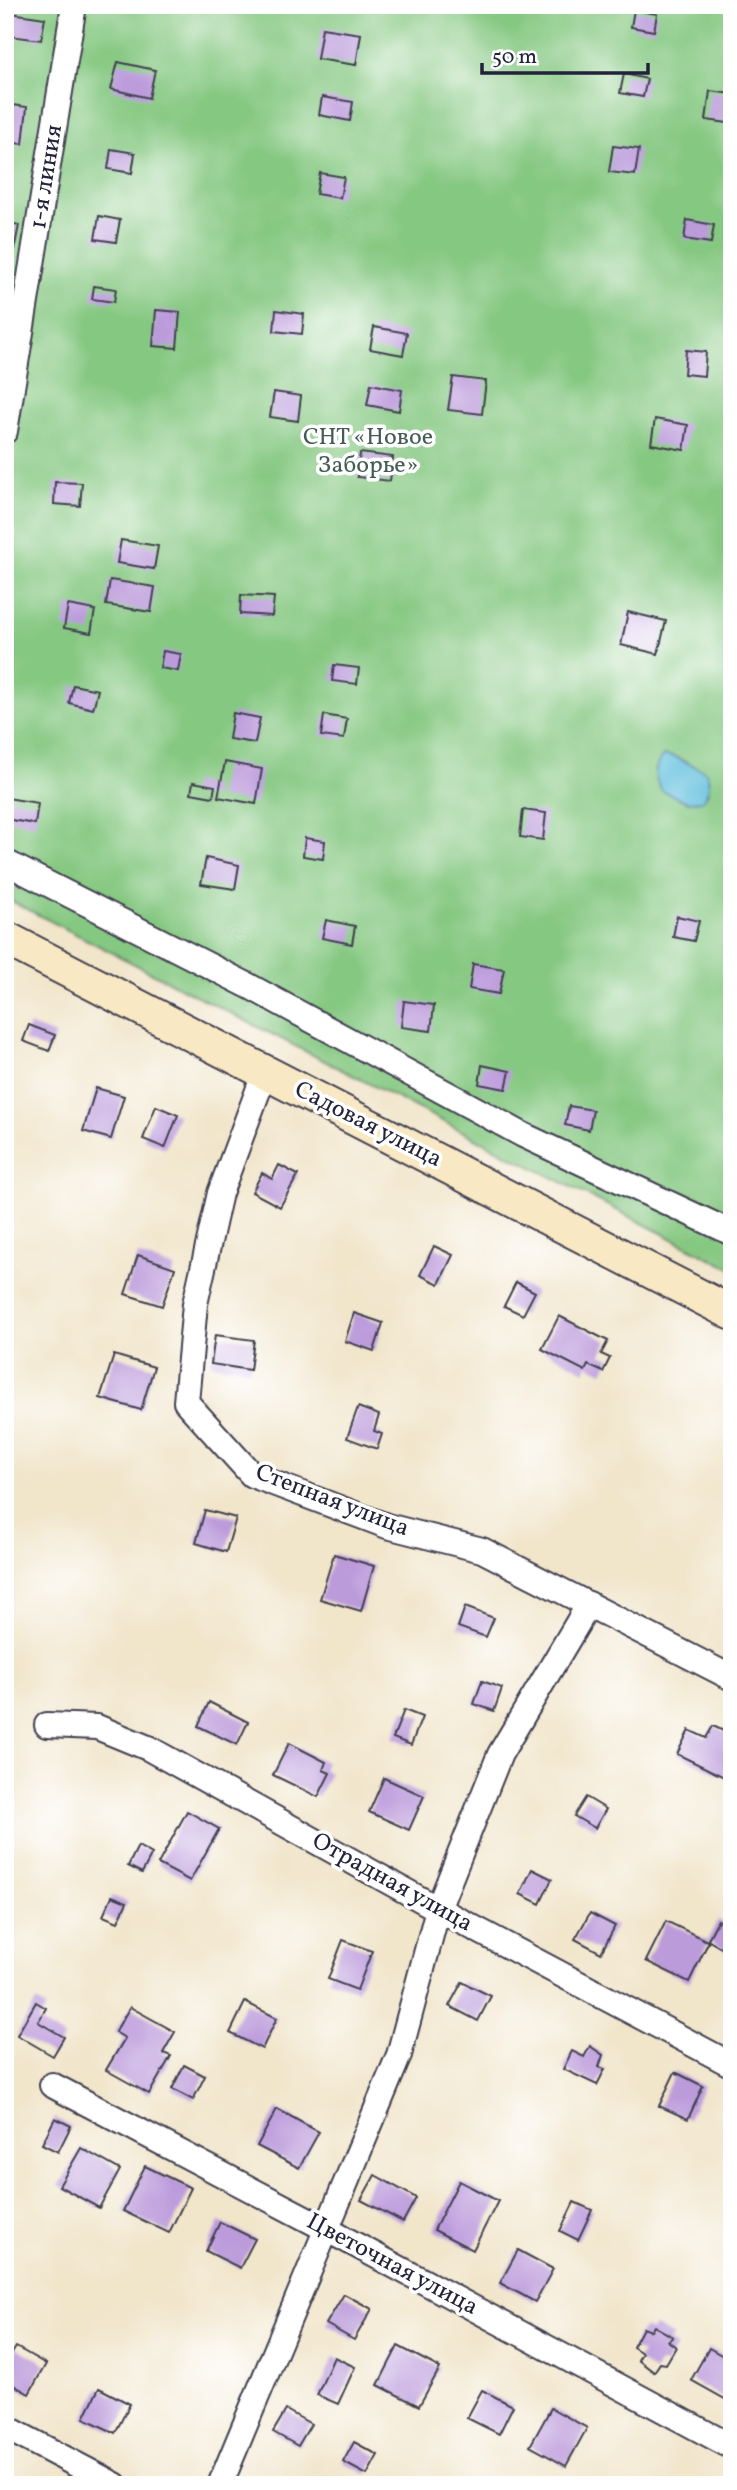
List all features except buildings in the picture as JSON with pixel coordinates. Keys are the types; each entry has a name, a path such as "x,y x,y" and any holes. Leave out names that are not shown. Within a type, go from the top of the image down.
{"main road":[{"name":"Садовая улица","path":"5,938 732,1312"}],"street":[{"name":"1-я линия","path":"5,431 74,5"},
{"path":"5,862 248,986 523,1135 732,1233"},
{"name":"Степная улица","path":"265,1072 220,1193 195,1304 186,1402 252,1475 387,1526 482,1550 732,1678"},
{"path":"220,2485 399,2054 438,1909 500,1754 589,1605"},
{"name":"Отрадная улица","path":"47,1725 97,1727 148,1748 438,1909 732,2064"},
{"name":"Цветочная улица","path":"52,2085 732,2447"},
{"path":"5,2427 115,2485"}],"green space":[{"name":"СНТ «Новое Заборье»","path":"5,5 732,5 732,1269 5,898"}],"water":[{"path":"664,755 675,757 705,771 709,786 702,801 688,802 662,791 656,772"}]}
